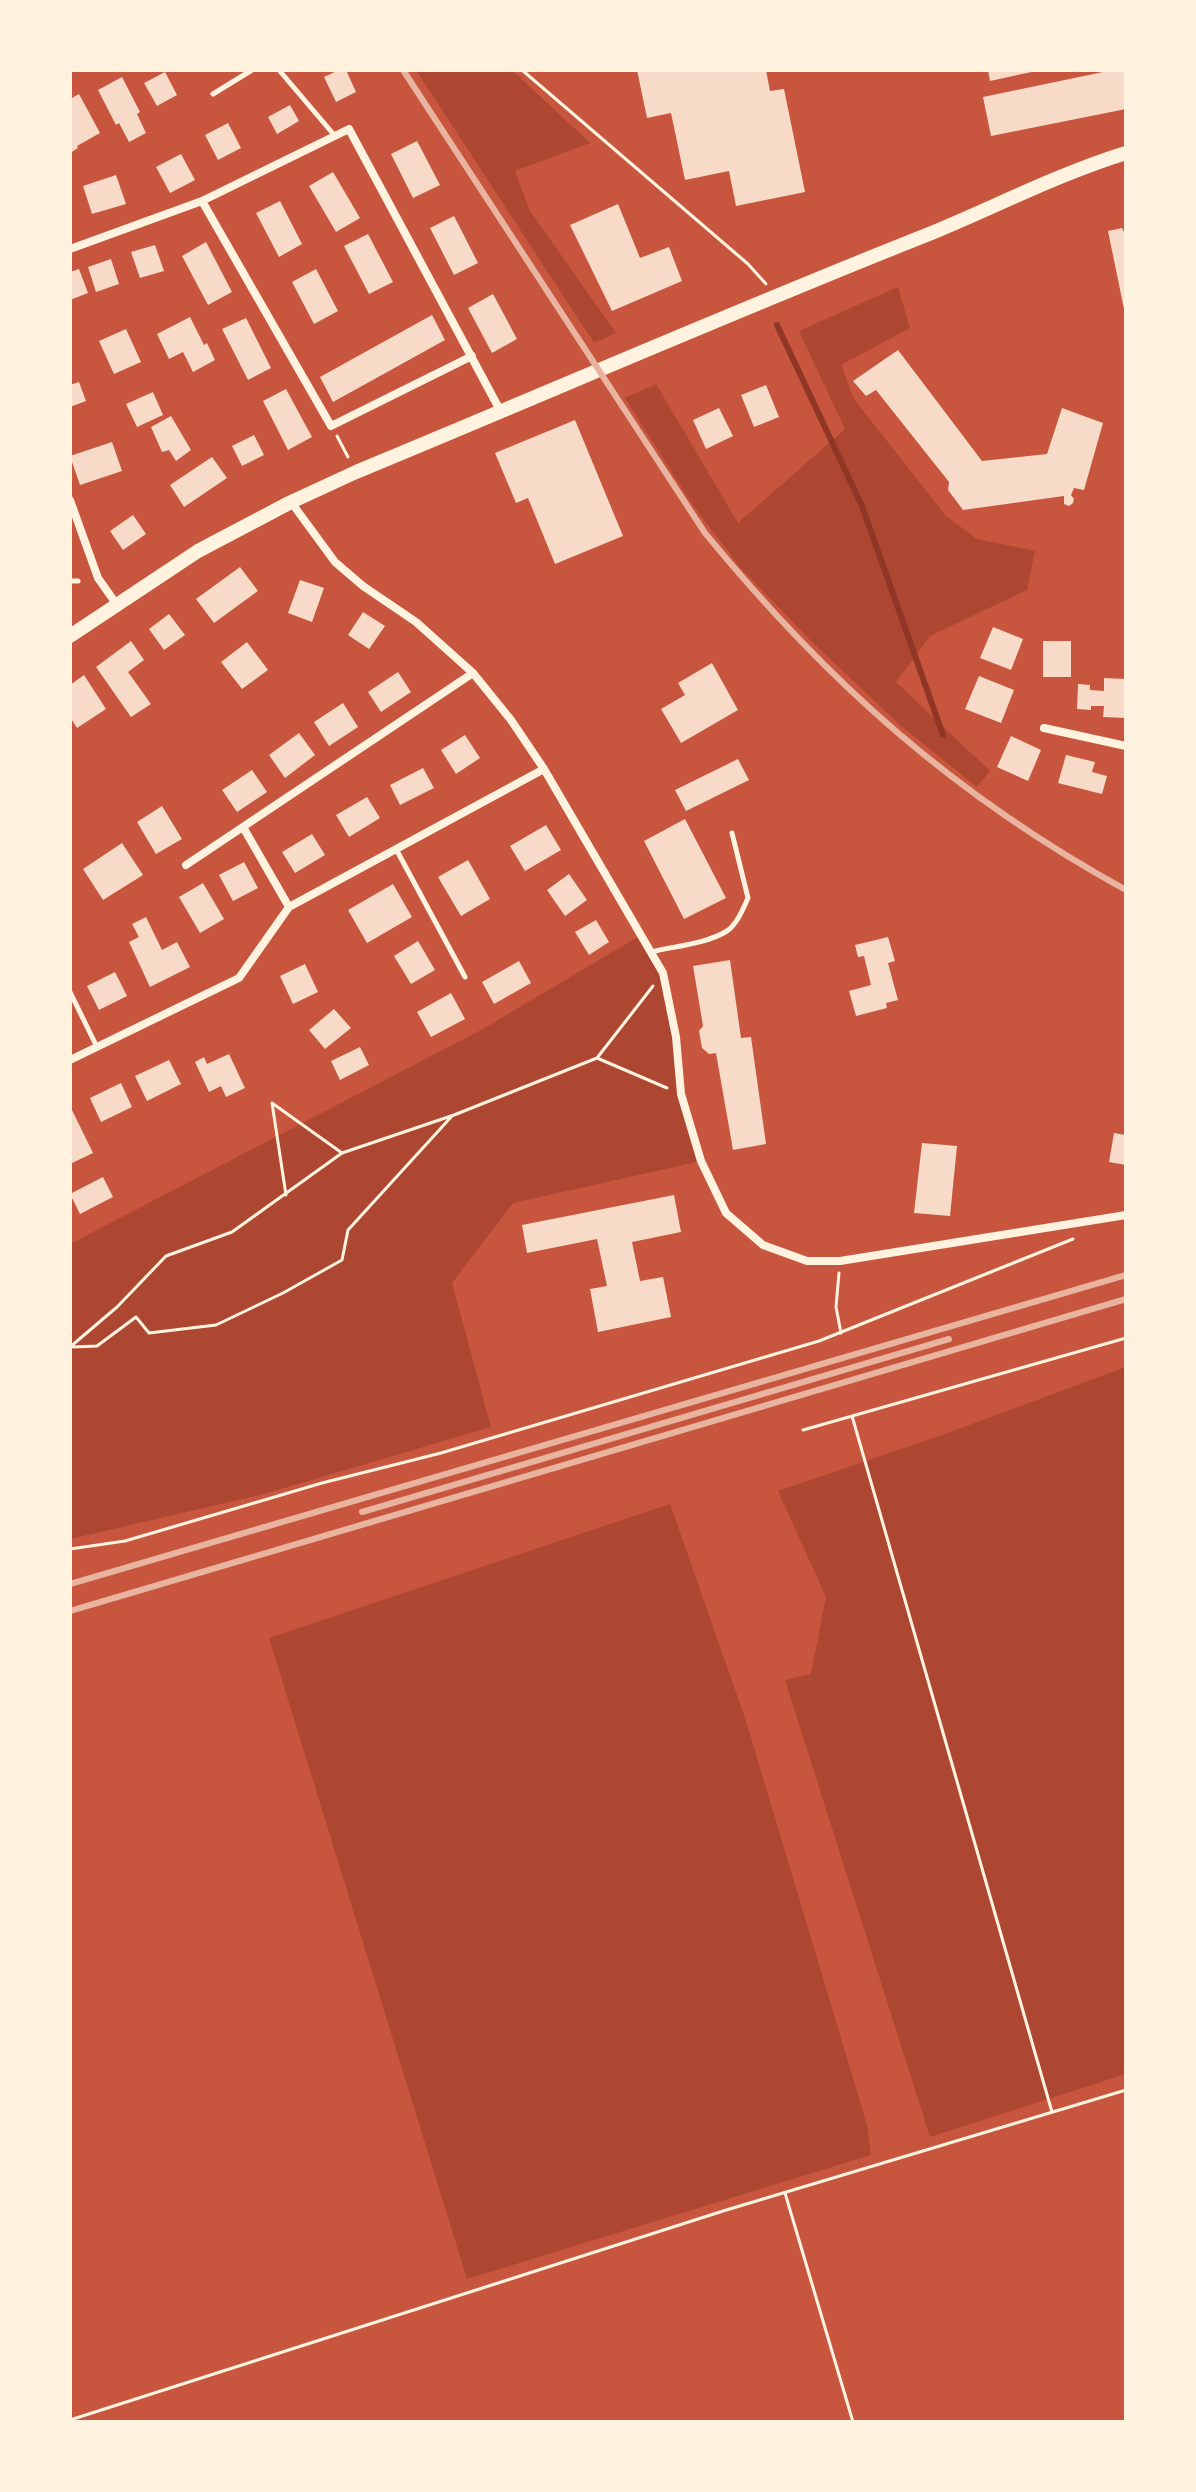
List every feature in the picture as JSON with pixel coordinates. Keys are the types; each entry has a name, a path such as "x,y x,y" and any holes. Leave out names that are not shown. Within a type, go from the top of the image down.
{"main road":[{"path":"70,636 198,551 356,472 1096,162 1126,153"}],"street":[{"path":"70,249 202,201 349,129 501,412"},
{"path":"202,201 331,426 472,356"},
{"path":"70,500 98,578 117,605"},
{"path":"291,502 335,562 363,586 416,622 473,673 511,720 544,769 663,973 676,1037 681,1094 701,1161 726,1213 763,1245 807,1261 840,1261 1126,1215"},
{"path":"186,865 473,673"},
{"path":"1044,728 1126,746"},
{"path":"70,1060 239,978 289,907 544,769"},
{"path":"243,827 289,907"}],"lane":[{"path":"213,94 252,70"},
{"path":"279,70 335,136"},
{"path":"70,581 78,581"},
{"path":"651,952 729,930 739,916 748,898 732,833"},
{"path":"395,848 465,977"},
{"path":"70,992 97,1047"}],"path":[{"path":"522,70 748,264 776,295"},
{"path":"331,426 356,472"},
{"path":"72,1347 117,1307 166,1256 232,1232 342,1153 454,1115 597,1058 663,973"},
{"path":"597,1058 681,1094"},
{"path":"286,1196 272,1103 342,1153"},
{"path":"72,1347 97,1346 136,1317 149,1333 216,1325 342,1260 348,1230 454,1115"},
{"path":"70,1549 125,1541 322,1483 441,1453 841,1333 1083,1235"},
{"path":"840,1261 836,1307 841,1333"},
{"path":"803,1430 1126,1338"},
{"path":"852,1416 1052,2112"},
{"path":"70,2420 785,2193 1126,2090"},
{"path":"785,2193 853,2422"}],"shaded area":[{"path":"416,70 512,70 590,143 515,171 530,211 616,333 594,343"},
{"path":"898,287 910,328 841,365 854,399 946,516 977,539 1035,551 1027,590 930,636 896,682 990,771 977,787 901,726 809,639 739,566 692,504 625,398 656,384 738,523 845,429 799,331"},
{"path":"641,935 663,973 681,1094 701,1161 513,1203 452,1283 491,1427 264,1494 70,1539 70,1244 483,1029"},
{"path":"1126,1367 1126,2074 930,2137 785,1680 811,1674 826,1597 778,1491"},
{"path":"670,1504 746,1721 867,2125 871,2155 467,2279 269,1638"}],"building":[{"path":"346,70 356,92 336,102 324,77"},
{"path":"637,70 766,70 770,91 784,89 805,192 736,206 729,171 685,180 671,113 647,118"},
{"path":"988,70 1036,70 1036,71 990,81"},
{"path":"1103,70 1126,70 1126,109 991,136 983,97"},
{"path":"165,72 177,95 157,106 144,83"},
{"path":"122,77 140,112 137,114 146,133 129,142 119,123 116,125 98,90"},
{"path":"79,94 100,133 70,153 70,99"},
{"path":"290,105 299,121 277,134 268,117"},
{"path":"228,123 241,148 218,160 205,135"},
{"path":"417,141 440,185 413,198 391,154"},
{"path":"181,154 195,180 170,193 156,167"},
{"path":"333,172 360,218 336,232 309,186"},
{"path":"116,175 126,204 92,214 83,186"},
{"path":"280,201 302,244 279,257 256,213"},
{"path":"618,204 640,258 669,247 682,281 612,311 570,225"},
{"path":"454,216 478,263 454,275 430,228"},
{"path":"1122,228 1126,236 1125,314 1108,231"},
{"path":"368,234 393,282 369,294 344,246"},
{"path":"206,242 232,292 208,305 182,256"},
{"path":"155,245 164,271 140,278 131,252"},
{"path":"111,259 119,284 96,292 88,267"},
{"path":"79,269 88,293 70,300 70,272"},
{"path":"316,269 338,311 314,324 292,282"},
{"path":"493,294 517,339 492,353 468,308"},
{"path":"432,315 445,340 333,402 320,377"},
{"path":"190,317 215,360 193,372 183,352 169,359 157,334"},
{"path":"246,318 271,368 248,380 222,329"},
{"path":"126,329 141,362 114,374 99,341"},
{"path":"898,350 982,461 1047,454 1062,408 1103,423 1084,490 1074,488 1071,495 1073,503 1069,506 1064,504 1064,496 963,510 948,490 949,482 876,390 866,396 853,381"},
{"path":"79,382 86,401 70,407 70,385"},
{"path":"766,385 779,417 754,427 741,395"},
{"path":"286,389 312,437 288,450 263,401"},
{"path":"153,392 163,415 137,427 126,404"},
{"path":"719,408 733,436 706,449 693,420"},
{"path":"171,416 191,450 176,461 169,450 162,452 151,427"},
{"path":"575,420 623,536 555,564 528,498 516,503 495,453"},
{"path":"254,435 264,455 242,466 232,446"},
{"path":"112,442 122,471 80,485 70,456"},
{"path":"212,457 227,478 184,507 170,485"},
{"path":"133,515 146,534 123,550 110,531"},
{"path":"240,567 258,591 214,623 196,599"},
{"path":"300,580 324,588 312,622 288,613"},
{"path":"363,612 385,626 369,649 348,635"},
{"path":"169,614 185,635 164,650 149,629"},
{"path":"993,627 1023,639 1011,670 980,658"},
{"path":"131,641 144,660 128,672 151,704 131,717 96,667"},
{"path":"1043,641 1071,641 1071,677 1043,677"},
{"path":"247,642 268,670 242,689 221,662"},
{"path":"712,663 738,710 681,743 661,709 685,695 678,683"},
{"path":"398,672 411,692 381,712 368,692"},
{"path":"84,675 106,709 77,728 70,717 70,685"},
{"path":"979,676 1014,690 1001,723 965,709"},
{"path":"1104,678 1126,679 1126,718 1103,717 1104,706 1091,706 1091,710 1077,709 1078,684 1090,685 1090,690 1104,691"},
{"path":"343,703 358,727 329,746 314,722"},
{"path":"299,733 315,755 285,778 269,755"},
{"path":"465,735 480,758 456,774 441,750"},
{"path":"1011,736 1041,750 1028,781 997,767"},
{"path":"1066,755 1095,762 1092,772 1107,776 1102,794 1058,783"},
{"path":"738,759 749,780 686,811 675,790"},
{"path":"423,768 434,788 400,805 390,785"},
{"path":"252,770 267,792 237,812 222,790"},
{"path":"367,797 380,818 349,837 336,815"},
{"path":"162,806 182,839 156,854 137,822"},
{"path":"685,819 726,898 684,919 644,841"},
{"path":"546,825 561,850 525,871 510,846"},
{"path":"312,834 325,855 295,873 282,852"},
{"path":"122,843 143,875 103,900 83,869"},
{"path":"468,860 490,899 461,916 438,877"},
{"path":"244,862 258,888 233,901 219,875"},
{"path":"569,874 587,900 565,916 547,890"},
{"path":"203,883 224,919 200,933 179,897"},
{"path":"393,884 412,917 367,943 348,910"},
{"path":"146,917 162,950 177,942 190,967 150,987 129,942 139,937 132,924"},
{"path":"596,920 609,942 589,955 575,932"},
{"path":"888,937 895,961 888,963 898,1000 886,1003 887,1008 856,1016 849,991 871,985 864,956 858,957 855,945"},
{"path":"418,941 435,970 411,984 394,956"},
{"path":"730,960 741,1038 751,1037 766,1144 733,1150 716,1053 709,1054 702,1048 699,1031 703,1026 693,966"},
{"path":"519,961 531,983 494,1004 482,982"},
{"path":"305,964 318,992 293,1004 280,976"},
{"path":"115,972 127,996 99,1010 87,986"},
{"path":"451,993 465,1019 431,1037 417,1012"},
{"path":"334,1009 351,1028 325,1049 309,1030"},
{"path":"360,1047 369,1065 340,1080 331,1061"},
{"path":"229,1054 245,1088 226,1097 221,1086 209,1092 195,1062 204,1057 207,1064"},
{"path":"169,1060 181,1084 147,1101 135,1076"},
{"path":"121,1083 132,1107 101,1122 90,1098"},
{"path":"70,1106 93,1153 70,1164"},
{"path":"1114,1133 1126,1135 1126,1165 1109,1162"},
{"path":"922,1143 957,1146 950,1216 914,1213"},
{"path":"103,1177 113,1197 80,1214 70,1194"},
{"path":"674,1195 681,1232 632,1242 640,1281 663,1277 671,1317 598,1332 590,1289 607,1286 597,1239 527,1253 522,1225"}],"waterway":[{"path":"777,325 862,506 943,735"}],"railway":[{"path":"403,70 705,533 752,588 848,688 950,776 1064,854 1126,890"},
{"path":"70,1584 1126,1275"},
{"path":"70,1611 1126,1299"},
{"path":"362,1512 949,1339"}]}
